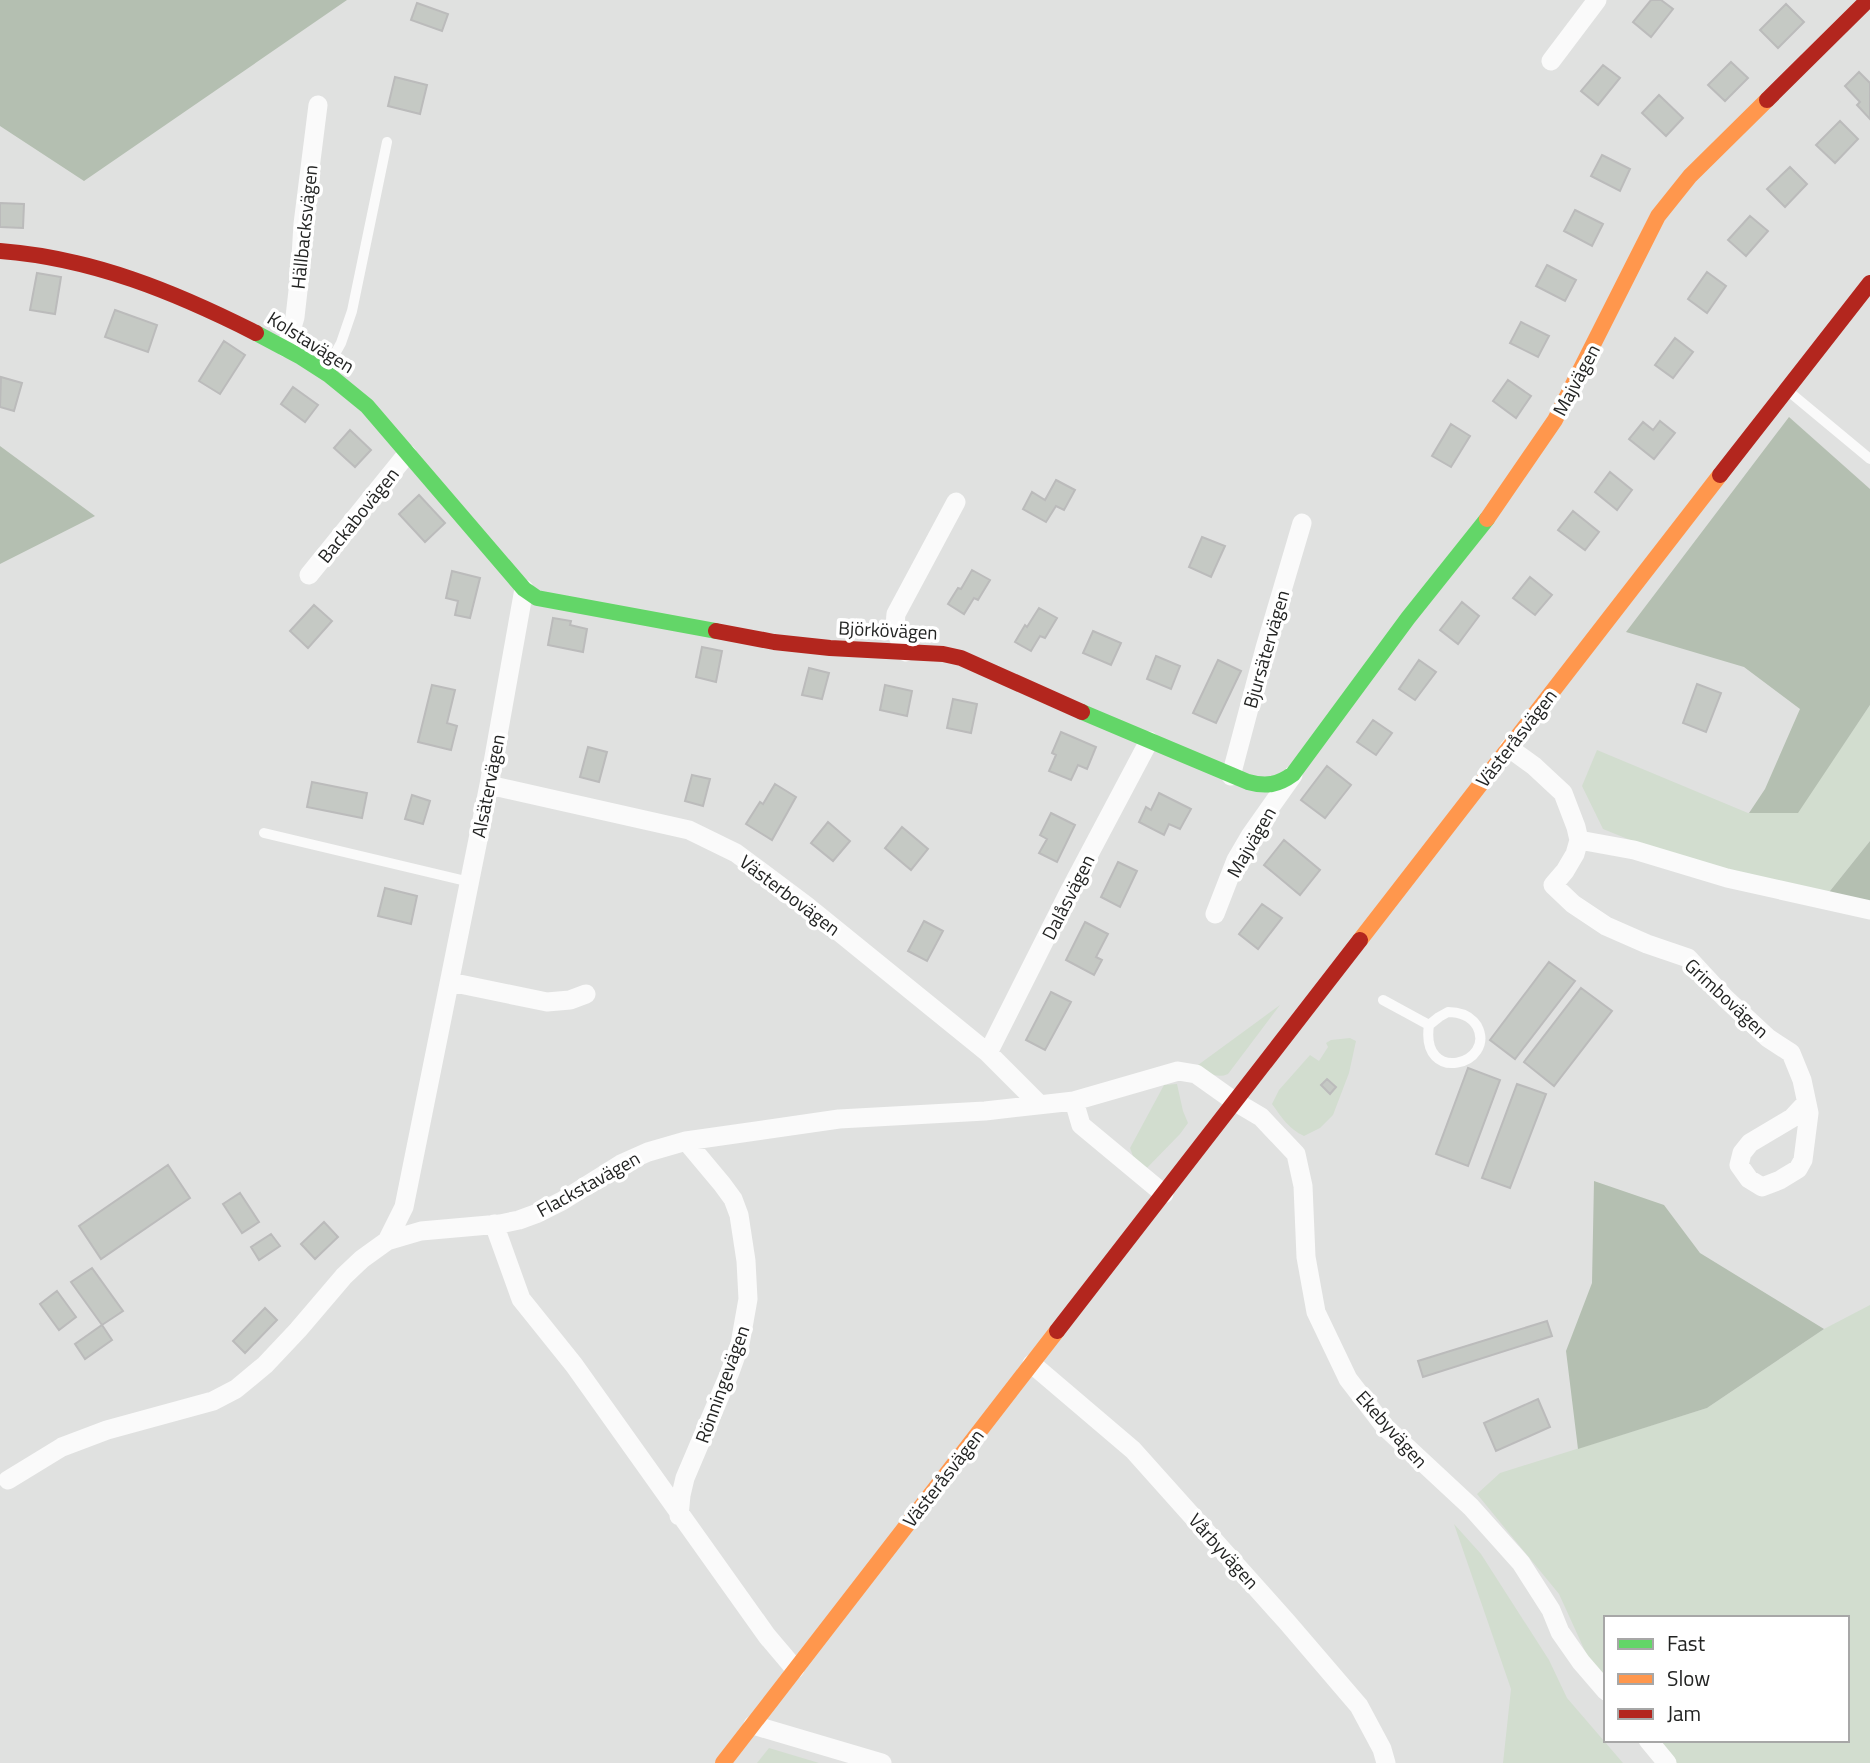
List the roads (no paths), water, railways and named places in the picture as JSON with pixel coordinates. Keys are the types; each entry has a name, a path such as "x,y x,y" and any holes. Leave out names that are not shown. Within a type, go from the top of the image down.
{"street":[{"path":"1551,61 1597,0"},
{"name":"Majvägen","path":"1215,914 1236,860 1250,836 1408,618 1486,520 1555,420 1658,216 1690,176 1868,0"},
{"name":"Hällbacksvägen","path":"286,348 295,317 303,223 318,105"},
{"name":"Kolstavägen","path":"0,250 53,257 122,276 215,311 325,372 357,397 524,589"},
{"name":"Västeråsvägen","path":"723,1763 1870,283"},
{"name":"Backabovägen","path":"309,575 407,454"},
{"path":"906,652 898,640 894,626 896,614 956,502"},
{"name":"Bjursätervägen","path":"1231,776 1302,523"},
{"name":"Björkövägen","path":"524,589 537,598 774,642 943,654 961,658 1231,776"},
{"name":"Alsätervägen","path":"387,1241 404,1207 489,785 524,589"},
{"name":"Dalåsvägen","path":"988,1053 1149,741"},
{"path":"1509,748 1534,766 1563,793 1579,840 1634,850 1727,878 1870,910"},
{"name":"Majvägen","path":"1231,776 1270,786 1284,782 1293,774"},
{"name":"Västerbovägen","path":"489,785 690,830 736,853 807,906 988,1053 1039,1104"},
{"name":"Grimbovägen","path":"1579,840 1575,854 1553,885 1573,904 1606,926 1688,958 1725,998 1768,1038 1791,1053 1802,1080 1807,1103"},
{"path":"450,982 547,1002 570,1000 586,994"},
{"name":"Flackstavägen","path":"8,1480 62,1447 107,1430 212,1401 236,1389 273,1356 344,1276 387,1241 421,1231 519,1220 562,1201 621,1164 648,1152 686,1141 839,1119 985,1111 1074,1101 1178,1071 1196,1074 1234,1101"},
{"path":"1074,1101 1081,1125 1164,1194"},
{"name":"Ekebyvägen","path":"1234,1101 1261,1117 1296,1154 1303,1186 1306,1257 1316,1312 1348,1380 1385,1427 1471,1507 1521,1563 1551,1610 1560,1632 1604,1689"},
{"name":"Rönningevägen","path":"680,1516 685,1478 740,1344 748,1299 746,1261 739,1215 733,1199 686,1141"},
{"path":"494,1224 521,1299 574,1365 767,1636 795,1669"},
{"name":"Vårbyvägen","path":"1032,1364 1133,1450 1287,1622 1359,1706 1387,1763"},
{"path":"753,1725 882,1763"},
{"path":"1650,1742 1667,1763"}],"lane":[{"path":"325,372 341,343 352,311 387,142"},
{"path":"1787,390 1870,459"},
{"path":"264,833 470,882"},
{"path":"1383,1000 1429,1025"},
{"path":"1448,1012 1459,1012 1468,1016 1479,1032 1480,1043 1476,1052 1459,1063 1449,1064 1440,1060 1432,1053 1428,1043 1429,1025 1448,1012"}]}
